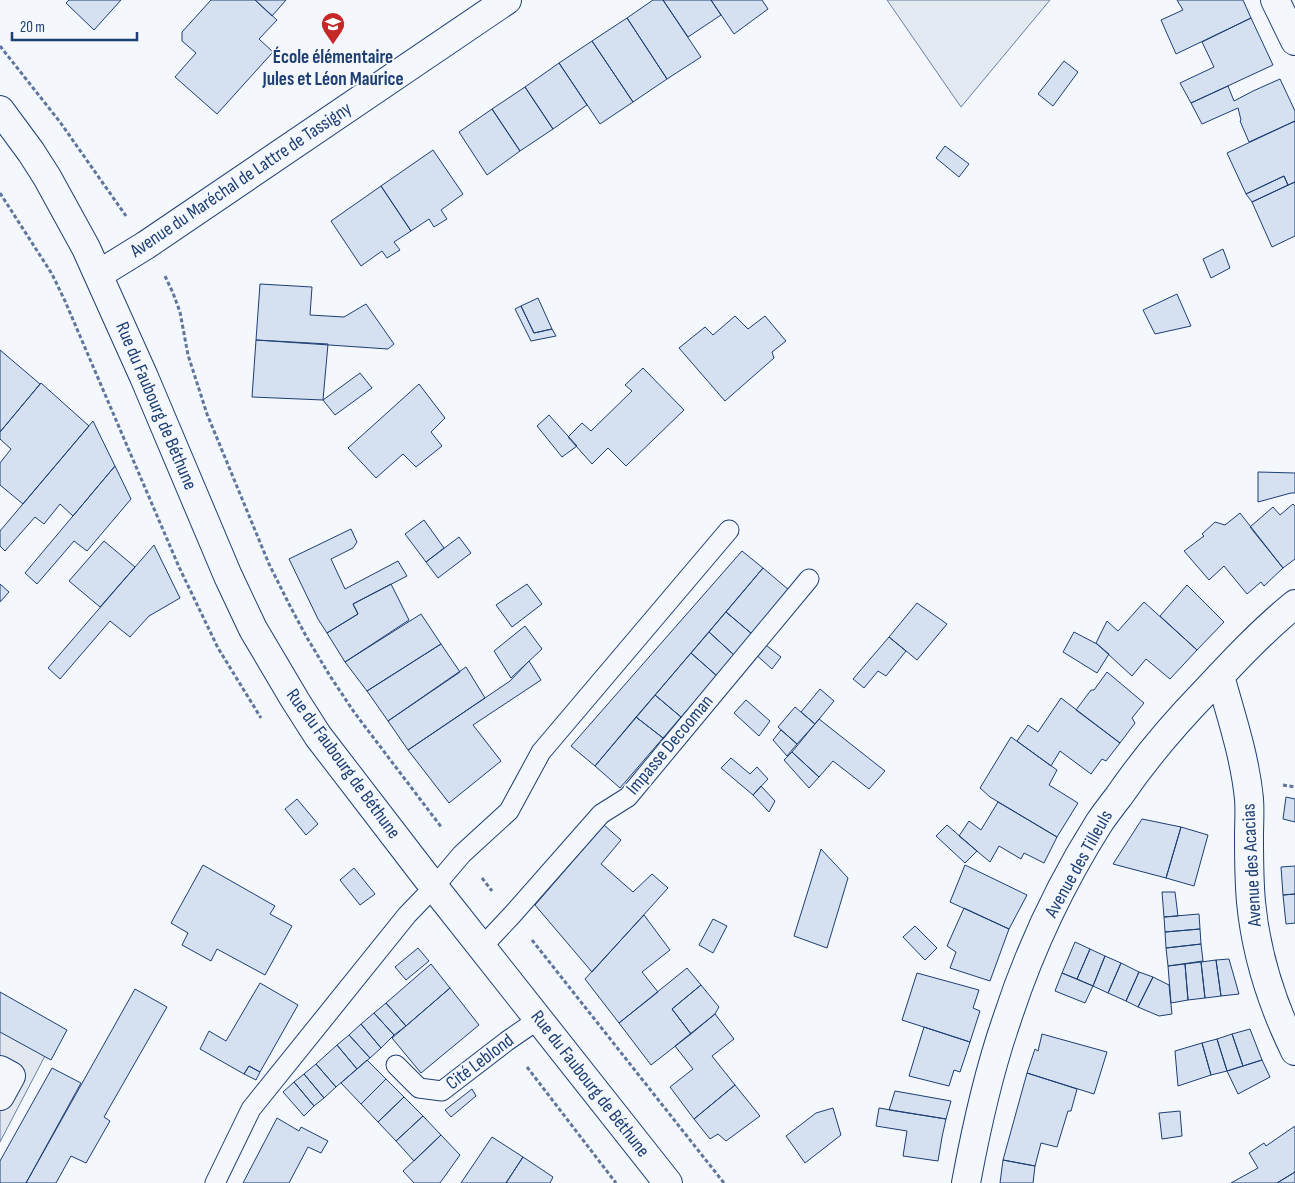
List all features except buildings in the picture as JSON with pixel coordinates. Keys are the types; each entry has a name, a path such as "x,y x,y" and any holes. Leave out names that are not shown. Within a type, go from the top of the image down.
{"street":[{"name":"Avenue du Maréchal de Lattre de Tassigny","path":"99,274 146,245 507,0"},
{"path":"1275,0 1295,41"},
{"name":"Rue du Faubourg de Béthune","path":"0,110 46,177 99,274 228,576 253,629 290,693 318,736 434,887 668,1183"},
{"name":"Avenue des Tilleuls","path":"966,1183 982,1109 1006,1021 1022,978 1056,900 1099,822 1146,758 1174,724 1242,652 1295,604"},
{"name":"Avenue des Acacias","path":"1220,676 1246,777 1249,801 1251,901 1262,964 1272,1000 1295,1051"},
{"path":"0,1070 11,1076 0,1096"}],"lane":[{"path":"215,1183 251,1109 407,915 462,854 509,811 540,752 729,530"},
{"name":"Impasse Decooman","path":"482,947 601,814 628,797 809,579"},
{"name":"Cité Leblond","path":"396,1065 419,1088 442,1091 507,1041 540,1019"}],"path":[{"path":"0,46 60,122 160,268 180,312 188,355 208,414 269,564 298,621 330,676 354,712 462,854 724,1183"}],"shaded area":[{"path":"887,0 1050,0 961,107"},
{"path":"0,1001 58,1031 0,1142"}],"place":[{"name":"École élémentaire Jules et Léon Maurice","path":"333,45"}]}
